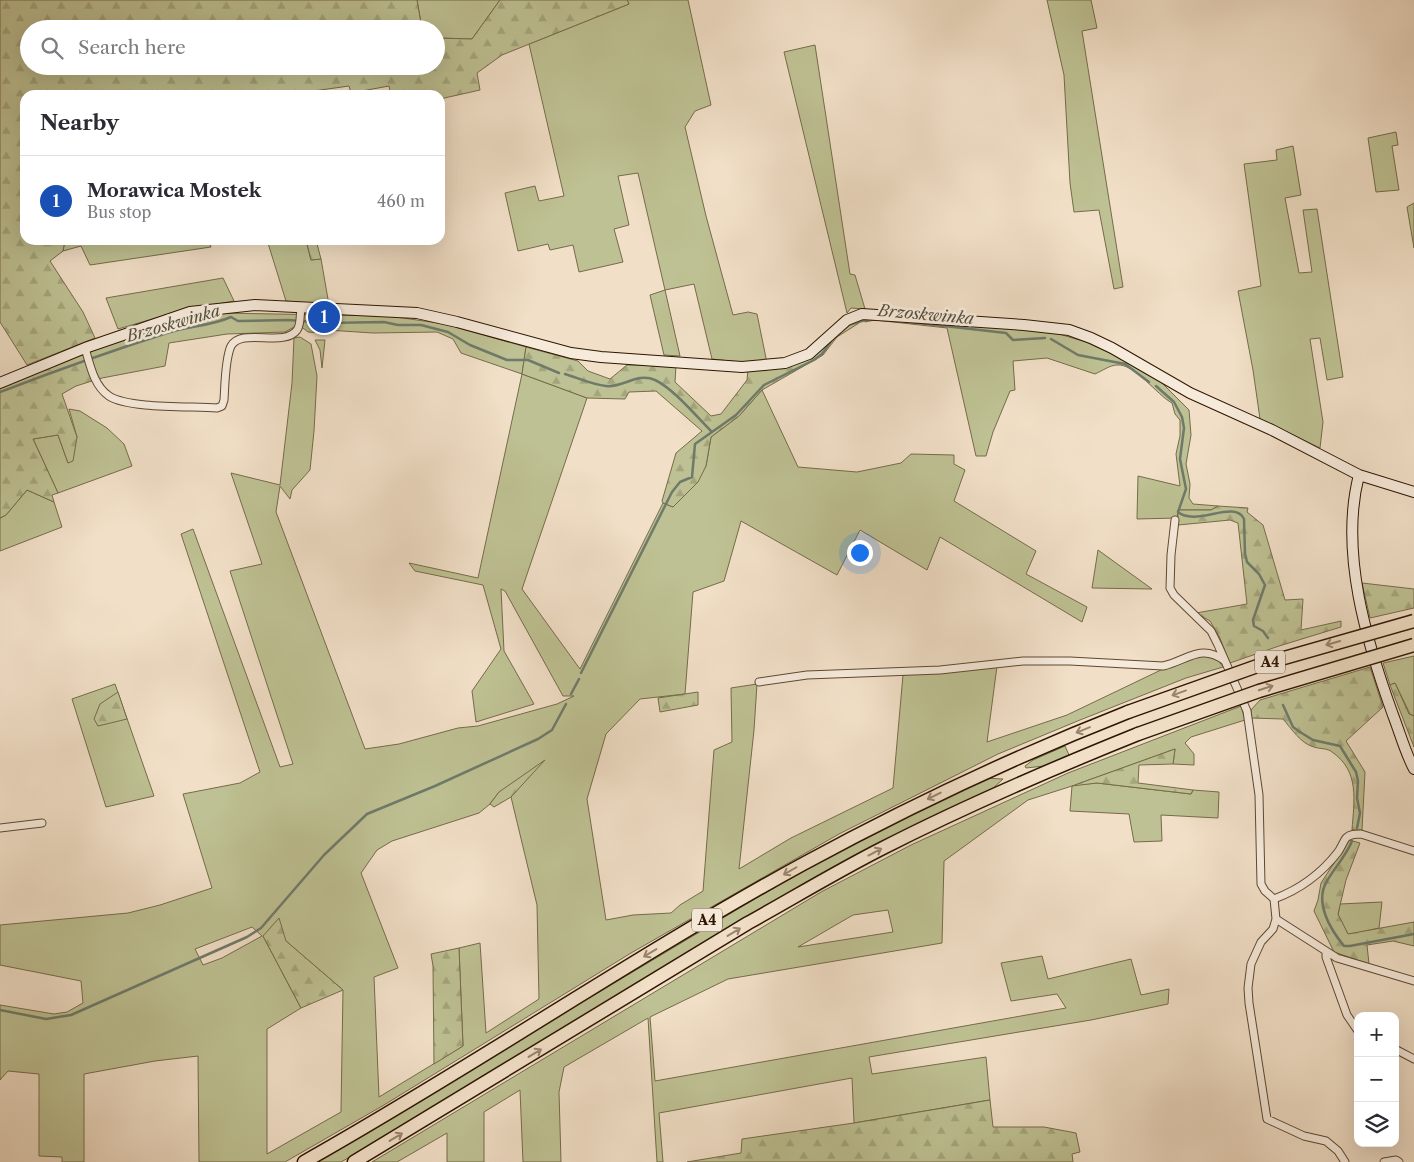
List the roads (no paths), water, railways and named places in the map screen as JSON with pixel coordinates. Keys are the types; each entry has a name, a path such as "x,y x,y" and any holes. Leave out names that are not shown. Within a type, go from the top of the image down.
{"highway":[{"name":"A4","path":"304,1162 801,865 966,781 1018,757 1128,712 1263,664 1414,621"},
{"name":"A4","path":"354,1162 748,923 888,846 970,806 1138,734 1259,691 1414,645"}],"street":[{"path":"0,382 86,352 190,312 255,305 301,312 417,313 571,353 601,357 742,367 785,364 809,354 847,320 862,314 1024,325 1069,330 1091,338 1190,393 1272,430 1359,475 1414,492"},
{"path":"86,352 95,379 108,395 117,400 141,404 217,408 222,406 224,400 228,355 232,344 238,340 249,338 285,337 292,334 298,327 301,312"},
{"path":"1359,475 1353,508 1354,568 1362,616 1378,673 1414,769"},
{"path":"1175,520 1170,588 1174,595 1211,630 1246,712 1248,721 1259,795 1261,884 1265,892 1274,899 1276,920 1273,929 1261,942 1250,964 1248,988 1251,1021 1266,1119 1304,1136 1326,1141 1338,1150 1345,1162"},
{"path":"759,682 808,675 940,670 1023,661 1163,666 1203,653 1217,654 1225,661"},
{"path":"0,828 42,823"},
{"path":"1274,899 1290,893 1310,881 1340,850 1346,838 1352,835 1360,834 1414,851"},
{"path":"1276,920 1337,958 1414,981"},
{"path":"1326,950 1326,957 1347,1015 1354,1025"},
{"path":"1399,1051 1414,1059"},
{"path":"1384,1162 1396,1160 1399,1162"}],"waterway":[{"name":"Brzoskwinka","path":"0,392 83,361 167,333 231,317 238,321 384,322 398,325 421,325 448,332 470,345 507,360 528,360 559,373"},
{"name":"Brzoskwinka","path":"848,325 869,319"},
{"name":"Brzoskwinka","path":"909,322 1006,333 1013,340 1045,338"},
{"name":"Brzoskwinka","path":"1051,339 1078,355 1125,364 1149,382"},
{"name":"Brzoskwinka","path":"565,374 606,386 618,385 642,378 655,380 677,396 712,432 736,415 764,385 814,360 822,354 831,341"},
{"name":"Brzoskwinka","path":"1156,386 1174,402 1182,417 1184,428 1180,459 1186,489 1178,512 1186,516 1195,517 1232,512 1239,514 1244,519 1247,562 1259,574 1265,585 1253,620 1254,626 1263,631 1268,638"},
{"path":"581,673 672,492 680,482 692,477 695,444 712,432"},
{"path":"571,694 579,679"},
{"path":"0,1010 46,1019 71,1015 247,937 261,928 324,855 367,814 435,786 538,739 552,730 566,704"},
{"name":"Brzoskwinka","path":"1283,705 1293,727 1313,740 1340,746 1356,772 1358,781 1357,798 1360,813 1357,828"},
{"name":"Brzoskwinka","path":"1352,841 1323,889 1322,898 1325,915 1334,932 1344,946 1414,934"}],"place":[{"name":"Morawica Mostek","path":"324,317"}]}
